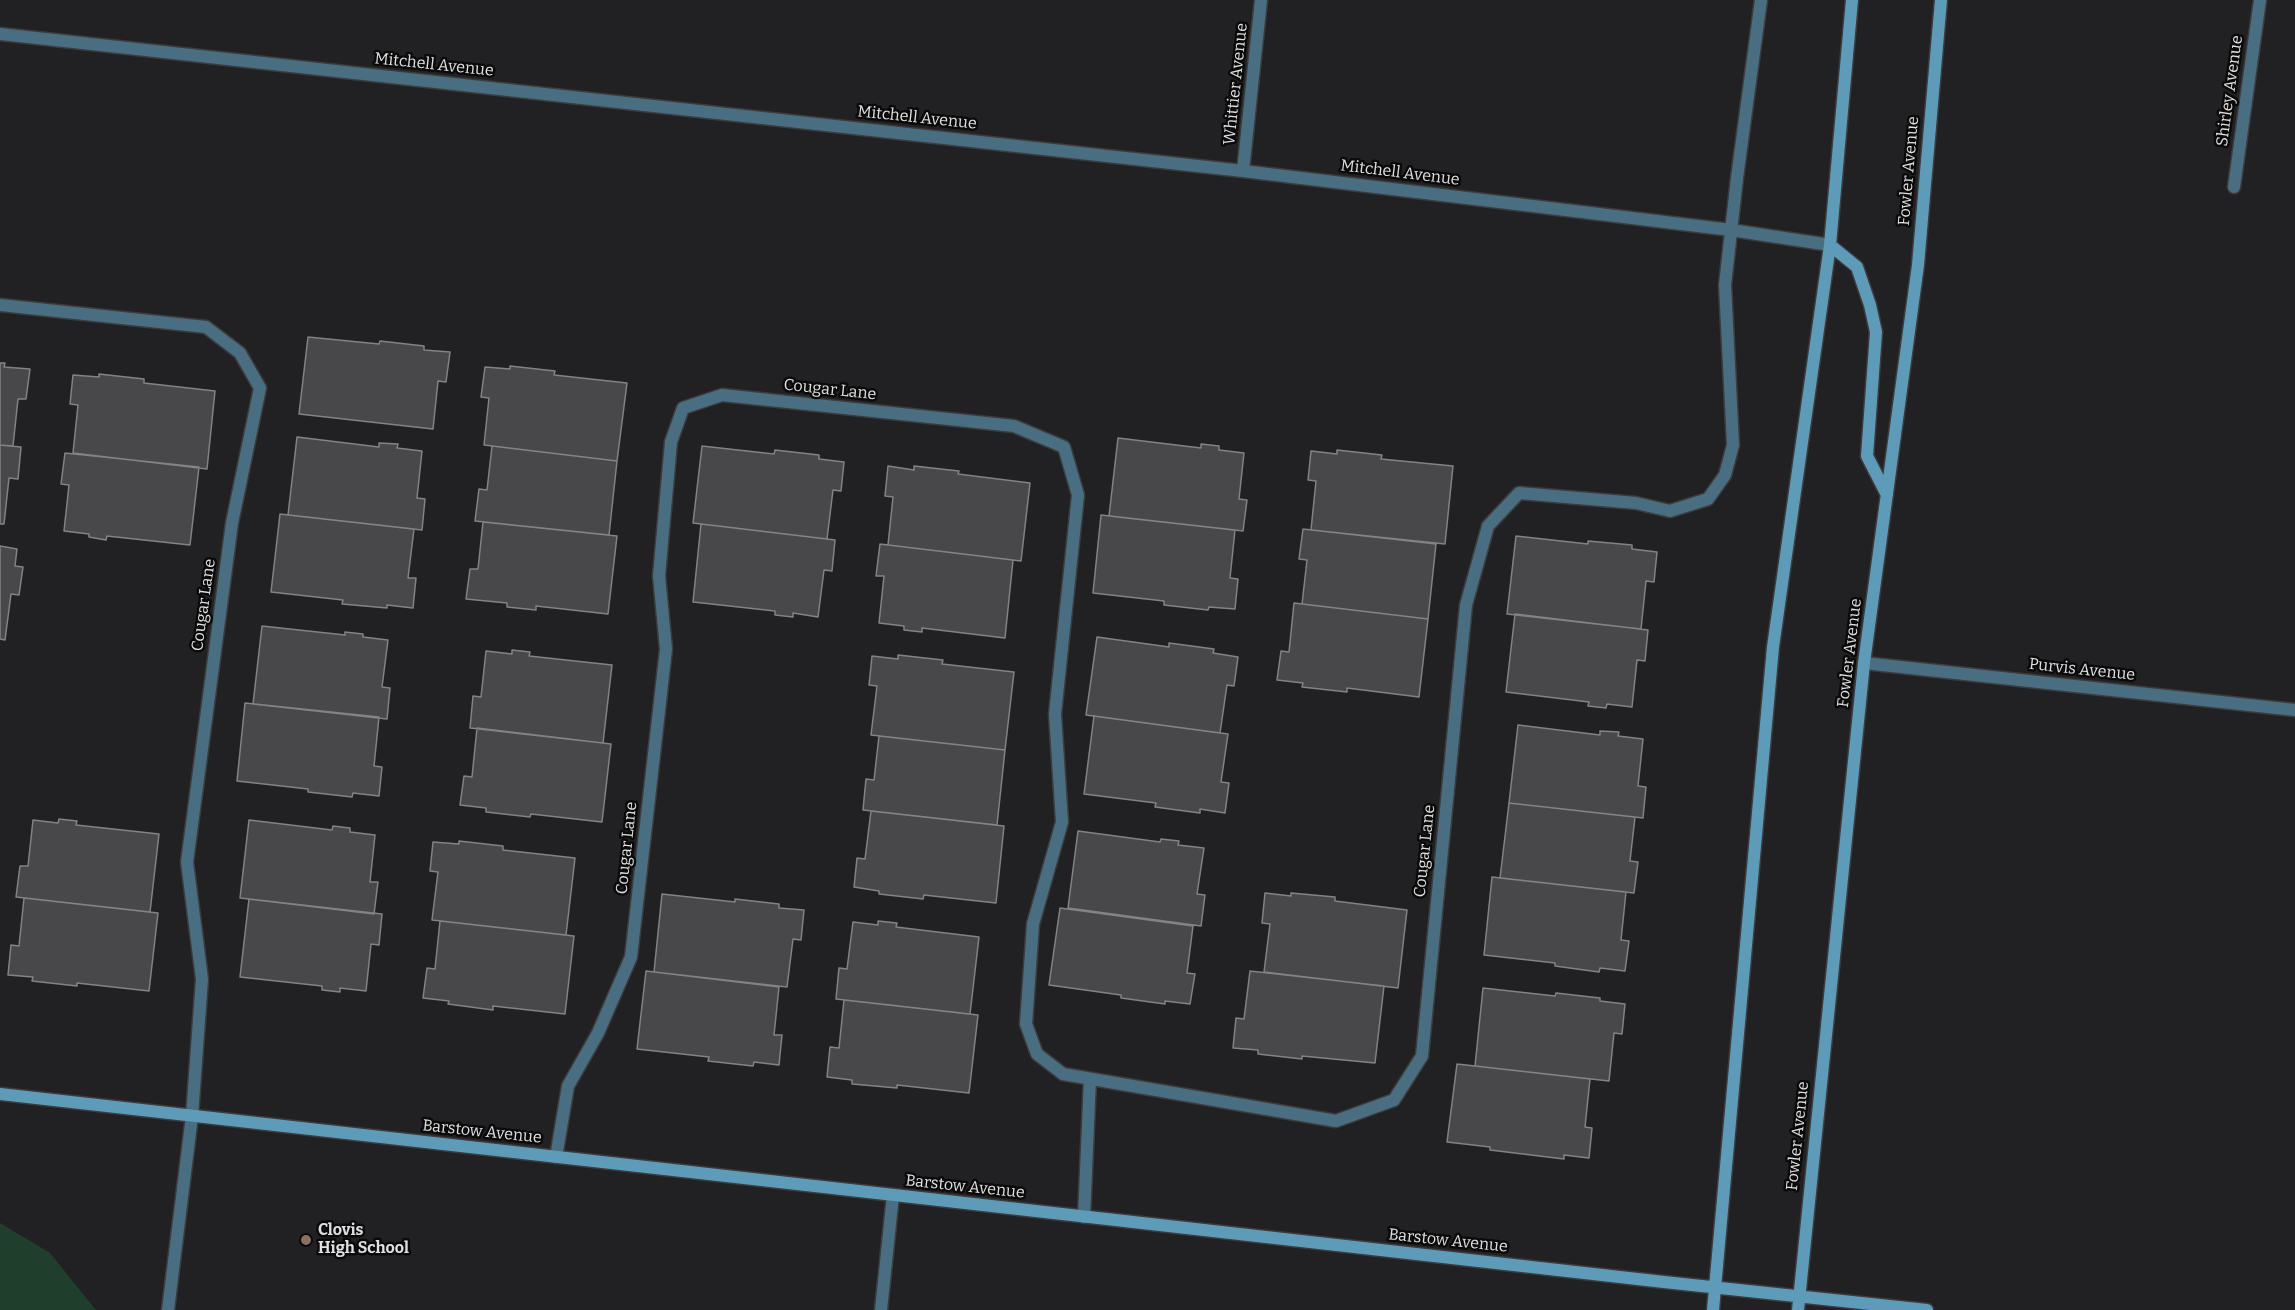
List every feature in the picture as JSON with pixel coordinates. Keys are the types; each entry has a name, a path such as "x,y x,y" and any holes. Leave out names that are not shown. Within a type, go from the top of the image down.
{"main road":[{"path":"1713,1310 1773,647 1830,245 1852,0"},
{"name":"Fowler Avenue","path":"1798,1310 1864,663 1917,265 1941,0"},
{"path":"1830,245 1857,267 1876,332 1867,456 1887,495"},
{"name":"Barstow Avenue","path":"0,1094 1927,1310"}],"street":[{"name":"Whittier Avenue","path":"1243,171 1261,0"},
{"path":"1731,230 1761,0"},
{"name":"Shirley Avenue","path":"2234,188 2260,0"},
{"name":"Mitchell Avenue","path":"0,34 1243,171 1731,230 1830,245"},
{"name":"Cougar Lane","path":"556,1157 568,1086 598,1034 631,957 666,649 659,576 671,442 683,408 722,395 1014,426 1064,447 1078,495 1055,714 1062,822 1033,924 1026,1024 1037,1054 1063,1074 1336,1121 1394,1100 1422,1056 1466,605 1488,526 1519,493 1636,503 1670,512 1708,499 1725,476 1733,445 1725,285 1731,230"},
{"name":"Cougar Lane","path":"0,305 206,327 240,353 260,388 232,523 187,862 202,979 192,1116 168,1310"},
{"name":"Purvis Avenue","path":"1864,663 2295,710"},
{"path":"1084,1217 1090,1079"},
{"path":"881,1310 893,1195"}],"green space":[{"path":"0,1223 50,1253 96,1310 0,1310"}],"building":[{"path":"308,337 379,344 380,341 424,346 424,350 450,352 446,382 438,381 433,429 299,414"},
{"path":"0,363 5,363 4,367 30,369 26,399 18,399 13,446 0,445"},
{"path":"510,366 555,371 554,375 627,383 617,461 484,445 489,398 481,397 485,367 510,369"},
{"path":"99,374 144,379 144,383 215,391 207,469 73,453 78,405 70,404 73,375 99,377"},
{"path":"297,437 379,447 379,443 398,444 397,448 422,451 417,498 425,499 422,530 288,515"},
{"path":"1118,438 1201,448 1201,444 1219,446 1219,450 1244,453 1239,499 1247,500 1243,531 1109,516"},
{"path":"0,445 21,447 18,479 9,478 4,524 0,524"},
{"path":"492,446 617,461 609,535 475,521 479,489 487,490"},
{"path":"702,446 774,454 775,450 819,455 819,459 844,462 841,491 833,490 827,539 693,523"},
{"path":"1337,450 1382,455 1381,459 1453,466 1445,544 1311,530 1316,481 1308,480 1311,451 1337,454"},
{"path":"65,453 199,467 190,545 107,536 106,540 89,537 89,534 64,531 69,485 61,484"},
{"path":"888,466 914,470 914,466 959,471 958,474 1030,483 1021,561 888,545 893,497 885,496"},
{"path":"280,514 414,529 408,578 416,578 413,608 342,604 343,600 271,592"},
{"path":"1101,515 1235,530 1230,578 1238,579 1235,609 1209,607 1208,610 1164,605 1164,601 1093,593"},
{"path":"483,522 617,536 608,614 536,606 536,610 507,607 507,603 466,599 470,569 478,569"},
{"path":"701,524 835,540 832,571 824,570 818,617 793,613 793,617 775,615 775,611 693,602"},
{"path":"1303,529 1436,544 1428,619 1302,604 1307,560 1299,559"},
{"path":"1516,536 1588,544 1588,541 1632,545 1632,549 1657,552 1654,582 1646,581 1641,629 1507,614"},
{"path":"880,544 1013,560 1005,638 922,628 922,632 904,630 904,626 879,623 884,576 876,576"},
{"path":"0,546 17,549 15,566 23,567 19,595 11,594 5,640 0,639"},
{"path":"1294,603 1428,619 1419,697 1347,688 1347,692 1302,687 1303,683 1277,680 1281,651 1289,652"},
{"path":"1515,614 1648,630 1645,661 1637,660 1632,707 1607,704 1606,708 1588,706 1589,702 1506,692"},
{"path":"262,626 345,635 345,632 363,634 363,637 388,640 382,687 390,688 387,719 253,704"},
{"path":"1097,637 1169,647 1169,643 1214,649 1213,653 1238,657 1234,686 1227,685 1220,733 1086,715"},
{"path":"512,650 530,652 529,656 612,665 603,743 470,728 473,696 481,697 486,651 512,654"},
{"path":"898,655 943,660 942,664 1014,672 1005,750 871,735 877,686 869,685 872,656 898,659"},
{"path":"245,703 379,717 374,766 382,767 379,796 353,793 352,797 308,792 308,789 237,781"},
{"path":"1094,716 1228,734 1221,782 1229,783 1225,813 1200,809 1200,813 1155,807 1156,803 1084,794"},
{"path":"1518,725 1600,735 1600,731 1619,732 1618,736 1643,739 1638,786 1646,787 1643,818 1509,803"},
{"path":"477,728 611,744 602,822 531,814 530,817 486,812 486,808 460,805 464,776 472,777"},
{"path":"879,736 1005,750 997,825 863,810 866,779 874,780"},
{"path":"1509,803 1635,817 1630,861 1638,862 1634,893 1500,878"},
{"path":"871,811 1004,826 996,903 924,895 923,899 879,894 879,891 854,887 857,858 865,859"},
{"path":"59,819 77,821 76,825 159,834 150,912 16,897 20,866 28,866 33,820 58,823"},
{"path":"249,820 332,830 333,826 350,828 350,832 375,835 370,882 378,882 374,914 240,898"},
{"path":"1078,831 1160,842 1161,839 1179,841 1178,845 1204,848 1197,894 1205,895 1201,926 1068,908"},
{"path":"459,841 503,846 503,850 575,858 566,935 432,920 438,872 430,871 433,842 459,844"},
{"path":"1492,877 1626,892 1621,940 1629,941 1625,971 1600,968 1599,972 1555,966 1555,963 1484,955"},
{"path":"1265,893 1335,897 1335,901 1407,910 1398,988 1264,972 1270,924 1262,923"},
{"path":"662,894 735,902 735,899 779,904 779,908 804,910 801,940 793,939 787,987 654,972"},
{"path":"24,898 158,913 149,991 77,983 77,986 32,981 33,977 8,975 11,945 19,946"},
{"path":"249,899 382,914 379,945 371,944 366,991 340,988 340,992 322,990 322,986 240,977"},
{"path":"1060,908 1193,926 1187,973 1195,974 1190,1004 1165,1001 1165,1004 1049,985"},
{"path":"440,921 574,936 565,1014 493,1006 493,1010 423,998 427,968 435,969"},
{"path":"878,921 897,923 896,927 979,937 970,1014 836,999 839,968 847,969 853,922 878,925"},
{"path":"646,971 779,987 774,1035 782,1035 779,1065 754,1062 753,1066 708,1061 709,1057 637,1049"},
{"path":"1250,971 1384,986 1375,1063 1302,1056 1302,1059 1258,1054 1258,1050 1233,1048 1236,1018 1244,1019"},
{"path":"1483,988 1555,996 1556,993 1600,998 1600,1001 1625,1004 1622,1034 1614,1033 1609,1081 1475,1066"},
{"path":"844,1000 978,1015 969,1093 897,1085 897,1088 852,1084 852,1080 827,1077 830,1047 839,1048"},
{"path":"1457,1064 1590,1079 1585,1127 1592,1128 1589,1158 1564,1155 1564,1159 1447,1142"}],"place":[{"name":"Clovis High School","path":"306,1240"}]}
